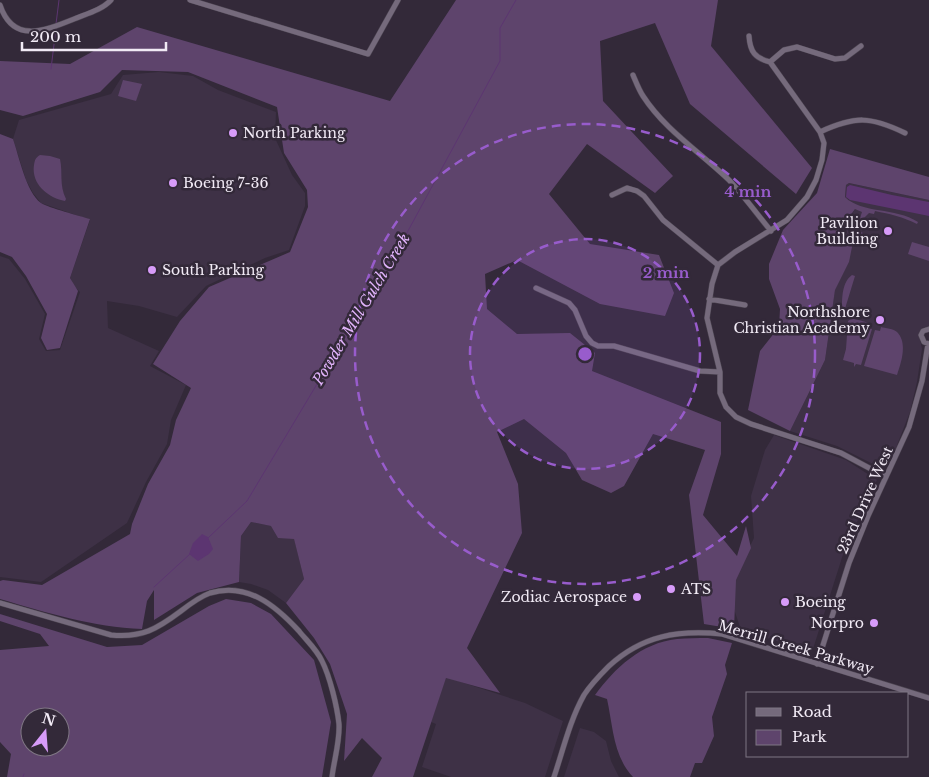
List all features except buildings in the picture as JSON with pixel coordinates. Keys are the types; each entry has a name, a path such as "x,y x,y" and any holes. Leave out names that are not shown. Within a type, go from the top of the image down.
{"street":[{"path":"0,5 3,14 10,24 19,29 30,31 55,27 94,11 112,0"},
{"path":"190,0 368,54 398,0"},
{"path":"750,36 750,47 753,53 759,59 770,62 820,132 824,143 816,180 807,197 787,220 735,252 718,266 712,284 707,318 720,372 720,393 726,407 736,417 751,424 841,453 886,476"},
{"path":"770,62 784,50 791,48 797,47 836,59 845,58 861,46"},
{"path":"633,75 643,96 659,117 674,133 703,155 730,182 771,231"},
{"path":"820,132 848,120 868,120 886,124 905,133"},
{"path":"612,195 627,188 644,196 662,220 718,266"},
{"path":"536,288 569,303 575,310 586,336 592,343 598,346 614,346 700,371 720,372"},
{"path":"709,299 745,304"},
{"name":"23rd Drive West","path":"817,664 849,563 886,476 910,427 929,344 924,342 921,335 923,331 929,329"},
{"path":"0,602 111,635 126,636 147,632 159,626 187,606 210,593 226,590 240,591 261,598 284,616 311,644 323,663 339,724 332,777"},
{"name":"Merrill Creek Parkway","path":"554,777 575,713 584,695 601,674 616,660 640,644 669,634 691,632 714,633 738,638 929,698"}],"shaded area":[{"path":"159,72 193,76 218,90 276,112 275,138 292,175 305,193 305,206 289,250 265,258 206,286 177,317 139,306 107,301 108,328 159,351 150,366 186,385 171,420 167,444 146,482 127,523 41,582 0,577 0,256 9,259 25,279 45,314 39,339 46,351 60,350 80,292 73,285 70,278 90,220 41,203 26,180 13,139 19,120 111,94 123,75"},
{"name":"Northshore Christian Academy","path":"849,183 929,200 929,326 922,328 919,334 922,349 910,412 890,463 881,468 837,446 790,431 825,360 835,289 849,262 848,237 843,229 855,209 852,203 845,197 846,185"},
{"path":"850,185 929,202 929,216 850,200 846,197 847,187"},
{"path":"774,435 846,460 877,480 846,545 812,652 741,630 728,591 754,538 751,496 765,450"},
{"path":"251,522 272,526 294,538 304,579 286,603 268,590 239,582 241,536"},
{"path":"202,534 208,537 213,549 198,561 189,554 193,543"},
{"path":"446,677 525,703 563,721 545,777 451,777 422,767 436,724 431,722"},
{"path":"580,728 594,732 606,741 611,761 619,777 564,777"}],"green space":[{"path":"456,0 718,0 711,46 812,168 796,194 690,104 655,23 600,41 603,101 673,176 655,193 587,144 549,194 590,244 659,255 674,293 665,316 600,304 517,260 485,274 487,309 517,334 570,333 595,353 592,371 721,422 721,454 703,515 737,556 746,526 751,548 736,580 734,629 704,624 689,495 705,450 653,434 624,486 611,493 582,480 566,453 524,419 497,432 518,484 522,533 467,648 500,693 446,678 413,777 372,777 382,758 362,738 344,761 347,714 330,664 314,638 286,603 304,579 294,539 278,538 271,526 251,522 241,536 239,582 197,593 154,620 154,590 147,601 142,629 88,622 0,599 0,581 42,585 130,534 132,524 148,484 170,445 176,420 191,388 153,364 180,321 209,287 290,252 308,207 307,190 284,153 277,107 188,72 122,70 100,92 23,116 0,110 0,61 70,64 137,27 390,101"},
{"path":"123,80 142,84 136,101 118,96"},
{"path":"0,134 13,139 27,182 31,191 41,203 90,219 70,278 78,291 60,348 47,350 41,338 47,314 26,276 12,257 0,252"},
{"path":"830,149 929,177 929,200 849,183 846,185 845,197 852,202 860,206 909,217 918,222 917,224 907,219 875,211 874,214 869,213 864,218 860,230 860,226 850,223 847,232 850,222 858,224 862,212 855,209 845,223 844,229 853,242 849,262 835,290 825,360 790,431 748,410 760,351 779,327 780,309 769,279 769,264 783,230 817,193"},
{"path":"40,155 60,159 65,201 53,197 38,184 35,178 34,165 37,157"},
{"path":"859,231 863,233 858,243 847,232 858,235"},
{"path":"912,242 929,247 929,261 908,254"},
{"path":"852,275 855,276 844,312 842,309 843,290 846,282"},
{"path":"852,318 869,323 867,328 872,329 861,365 856,364 854,367 854,363 843,360 846,349 848,321"},
{"path":"881,327 896,331 902,342 903,353 897,375 864,366 875,330 880,331"},
{"path":"226,599 251,603 271,614 314,660 331,722 322,777 7,777 11,754 0,742 0,650 49,646 40,634 0,621 0,614 107,647 142,645 209,606"},
{"path":"708,638 732,643 725,665 727,674 712,717 714,736 702,763 695,763 690,777 633,777 621,760 607,699 595,695 620,666 641,651 664,641"}],"waterway":[{"path":"56,24 59,0"},
{"name":"Powder Mill Gulch Creek","path":"208,538 247,501 402,242 500,61 500,28 516,0"},
{"path":"51,69 56,28"},
{"name":"Powder Mill Gulch Creek","path":"154,587 190,554"}],"place":[{"name":"North Parking","path":"233,133"},
{"name":"Boeing 7-36","path":"173,183"},
{"name":"Pavilion Building","path":"888,231"},
{"name":"South Parking","path":"152,270"},
{"name":"Northshore Christian Academy","path":"880,320"},
{"name":"ATS","path":"671,589"},
{"name":"Zodiac Aerospace","path":"637,597"},
{"name":"Boeing","path":"785,602"},
{"name":"Norpro","path":"874,623"}]}
